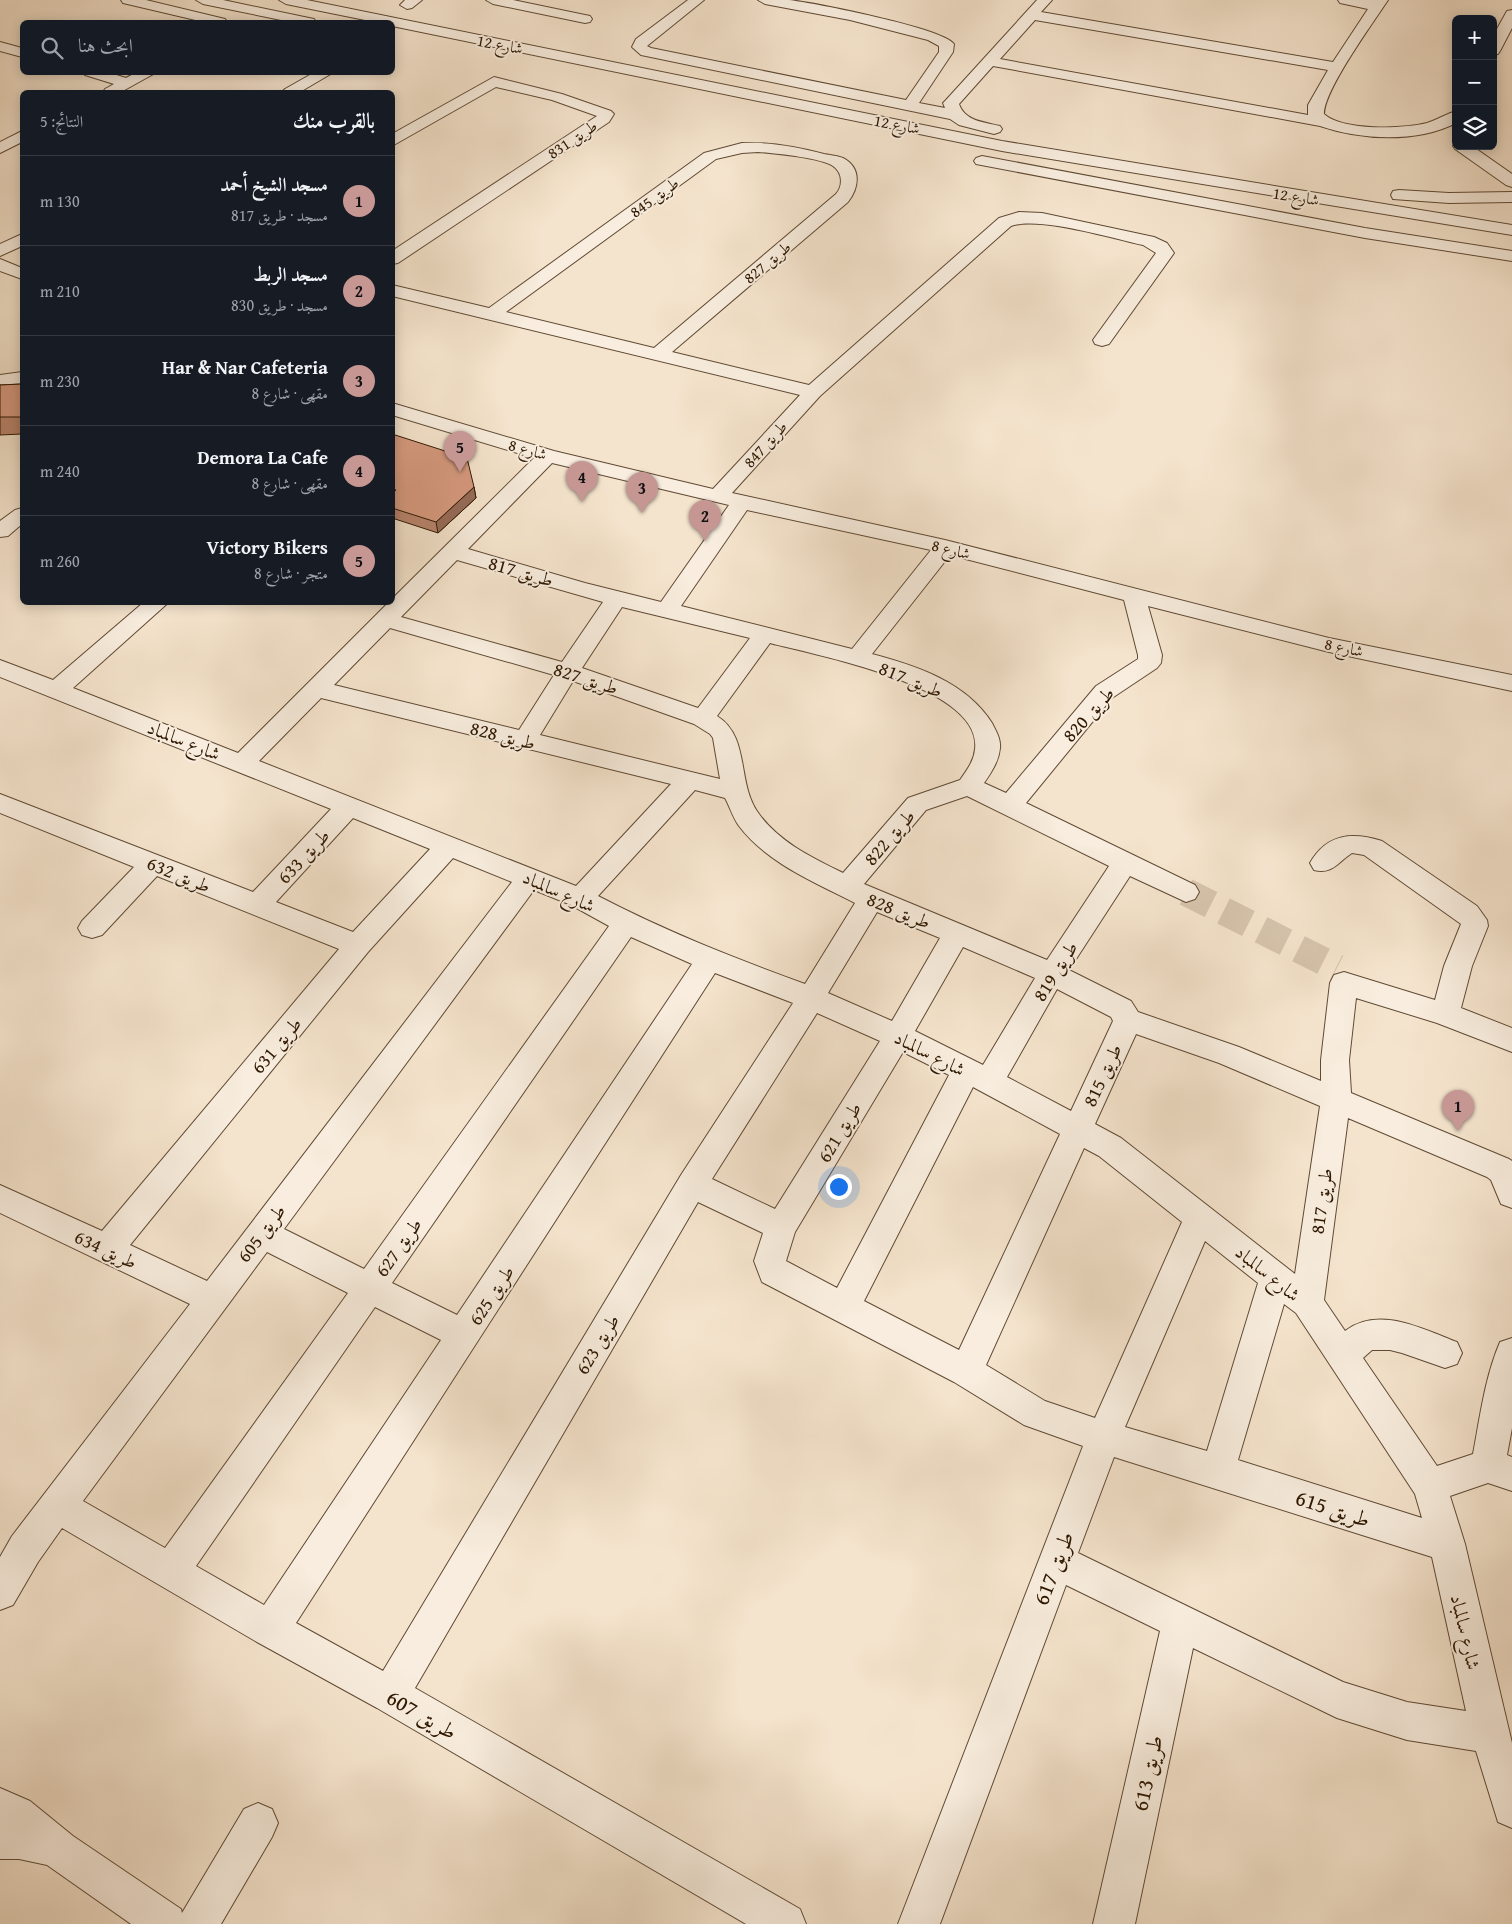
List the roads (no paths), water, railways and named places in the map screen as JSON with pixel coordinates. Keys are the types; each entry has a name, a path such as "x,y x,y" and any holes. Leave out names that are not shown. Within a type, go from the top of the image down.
{"street":[{"path":"128,0 212,20"},
{"path":"204,0 299,20"},
{"name":"شارع 12","path":"286,0 384,20"},
{"path":"697,0 641,42 639,47 646,52 955,115 965,122 977,126 1352,190 1449,198 1512,197"},
{"path":"765,0 878,23 933,37 947,44 946,52 910,105"},
{"path":"955,115 951,103 1045,0"},
{"path":"1328,124 1320,119 1314,109 1337,67 1379,3 1345,0"},
{"path":"501,1 585,18"},
{"path":"1497,42 1512,14"},
{"path":"1032,15 1337,67"},
{"name":"شارع 12","path":"395,22 1002,146 1512,230"},
{"path":"0,46 20,52"},
{"path":"989,60 1328,124 1348,130 1384,132 1432,126 1452,118"},
{"path":"100,75 128,84"},
{"path":"114,90 144,75"},
{"path":"294,90 321,75"},
{"name":"طريق 831","path":"395,139 494,82 557,97 606,114 603,119 395,256"},
{"path":"1432,126 1452,140"},
{"path":"2,146 20,137"},
{"name":"طريق 845","path":"492,314 710,156 730,149 769,146 838,162"},
{"path":"1466,150 1512,182"},
{"name":"شارع 12","path":"964,157 1082,181 1365,233 1512,256"},
{"name":"طريق 827","path":"658,354 848,192 850,179 844,167 838,162"},
{"path":"1082,181 1155,186 1512,240"},
{"name":"طريق 847","path":"718,496 813,392 1005,222 1019,218 1042,218 1148,241 1161,247 1165,253 1102,340"},
{"path":"1365,233 1512,270"},
{"path":"0,251 20,240"},
{"path":"0,264 20,273"},
{"path":"395,291 813,392"},
{"path":"0,381 20,378"},
{"name":"شارع 8","path":"395,409 548,456 742,502 945,546 1329,644 1512,683"},
{"path":"242,763 455,552 548,456"},
{"path":"668,609 742,502"},
{"path":"857,658 945,546"},
{"name":"طريق 817","path":"455,552 617,598 668,609 857,658 921,679 947,692 968,709 983,728 989,748 983,767 969,786"},
{"name":"طريق 820","path":"1010,806 1104,692 1148,663 1150,655 1134,595"},
{"path":"525,740 617,598"},
{"path":"56,690 155,605"},
{"name":"طريق 827","path":"386,620 568,671 703,718 719,728 725,737 735,791"},
{"path":"703,718 765,634"},
{"name":"شارع سالمباد","path":"0,668 580,898 626,923 709,960 811,998 898,1036 1110,1147 1275,1280 1307,1303 1430,1486 1447,1544 1490,1734 1512,1808"},
{"name":"طريق 828","path":"317,689 735,791 748,818 770,842 803,865 871,899 958,933 1052,974 1120,1009 1128,1020"},
{"path":"580,898 689,780"},
{"path":"969,786 1186,892"},
{"name":"طريق 822","path":"846,887 917,804 969,786"},
{"name":"طريق 632","path":"0,803 358,945"},
{"name":"طريق 633","path":"257,905 349,806"},
{"path":"1322,863 1343,845 1363,844 1373,848 1468,913 1475,923 1458,966 1445,1014 1512,1040"},
{"name":"طريق 631","path":"107,1249 358,945 449,845"},
{"name":"طريق 819","path":"844,1306 977,1076 1052,974 1125,862"},
{"path":"92,928 153,863"},
{"name":"طريق 605","path":"0,1592 25,1549 529,878"},
{"path":"811,998 871,899"},
{"name":"طريق 627","path":"171,1571 626,923"},
{"path":"898,1036 958,933"},
{"name":"طريق 625","path":"270,1629 709,960"},
{"name":"طريق 817","path":"1307,1303 1336,1099 1340,975 1445,1014"},
{"name":"طريق 623","path":"390,1695 692,1184 811,998"},
{"path":"1128,1020 1229,1055 1498,1168 1503,1172 1512,1194"},
{"name":"طريق 815","path":"966,1371 1128,1020"},
{"name":"طريق 621","path":"770,1260 781,1227 898,1036"},
{"path":"692,1184 781,1227"},
{"name":"طريق 634","path":"0,1198 212,1299"},
{"name":"طريق 617","path":"919,1924 1104,1437 1200,1218"},
{"path":"261,1233 464,1335"},
{"name":"طريق 615","path":"770,1260 773,1272 844,1306 966,1371 1036,1414 1447,1544"},
{"path":"1218,1471 1275,1280"},
{"path":"1342,1356 1360,1339 1385,1333 1445,1353"},
{"path":"1430,1486 1500,1470 1500,1400 1512,1353"},
{"name":"طريق 607","path":"58,1506 270,1629 390,1695 785,1924"},
{"path":"1056,1561 1337,1699 1407,1721 1490,1734"},
{"name":"طريق 613","path":"1114,1924 1180,1623"},
{"path":"0,1808 21,1819 59,1850 166,1924"},
{"path":"198,1924 258,1823"},
{"path":"0,1839 35,1841 59,1850"}],"tunnel":[{"path":"1186,892 1337,968"}],"place":[{"name":"Victory Bikers","path":"460,472"},
{"name":"Demora La Cafe","path":"582,502"},
{"name":"Har & Nar Cafeteria","path":"642,513"},
{"name":"مسجد الربط","path":"705,541"},
{"name":"مسجد الشيخ أحمد","path":"1458,1131"}]}
